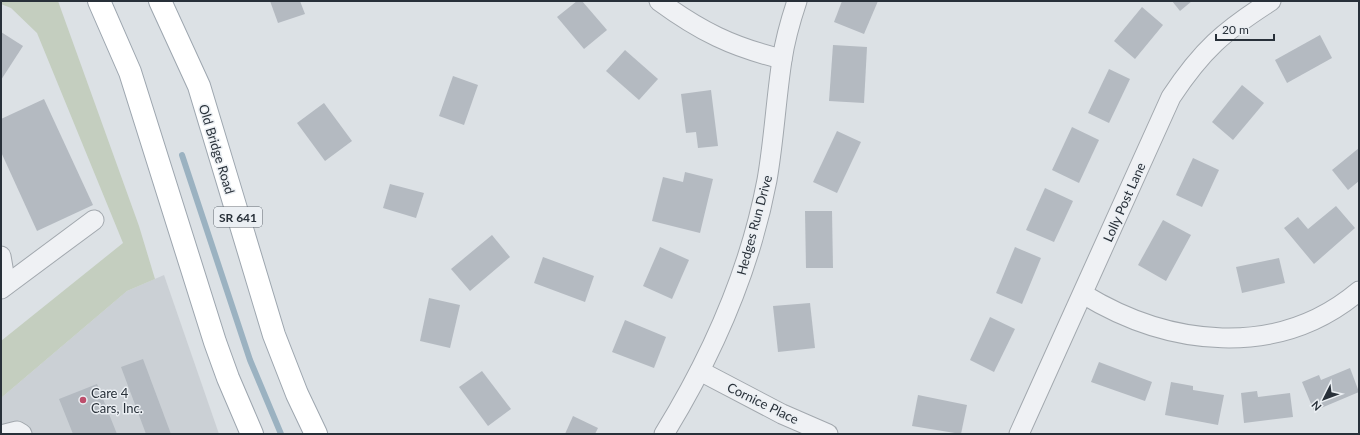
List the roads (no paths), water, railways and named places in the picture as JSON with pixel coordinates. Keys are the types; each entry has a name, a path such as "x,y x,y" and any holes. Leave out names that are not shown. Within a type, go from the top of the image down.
{"main road":[{"path":"99,1 130,72 215,342 252,434"},
{"name":"Old Bridge Road","path":"160,1 198,86 274,335 297,394 316,434"}],"street":[{"path":"659,1 680,16 713,35 747,50 782,59"},
{"name":"Hedges Run Drive","path":"664,434 700,371 720,330 738,285 756,228 774,134 782,59 797,1"},
{"name":"Lolly Post Lane","path":"1019,434 1171,97 1189,69 1211,45 1236,23 1271,1"},
{"path":"3,287 94,220"},
{"path":"1,256 3,287"},
{"path":"1082,294 1126,318 1159,329 1194,337 1227,339 1259,336 1289,329 1324,314 1359,291"},
{"name":"Cornice Place","path":"700,371 782,414 828,434"},
{"path":"5,434 17,432 22,434"}],"waterway":[{"path":"182,155 250,360 281,434"}],"place":[{"name":"Care 4 Cars, Inc.","path":"83,400"}]}
